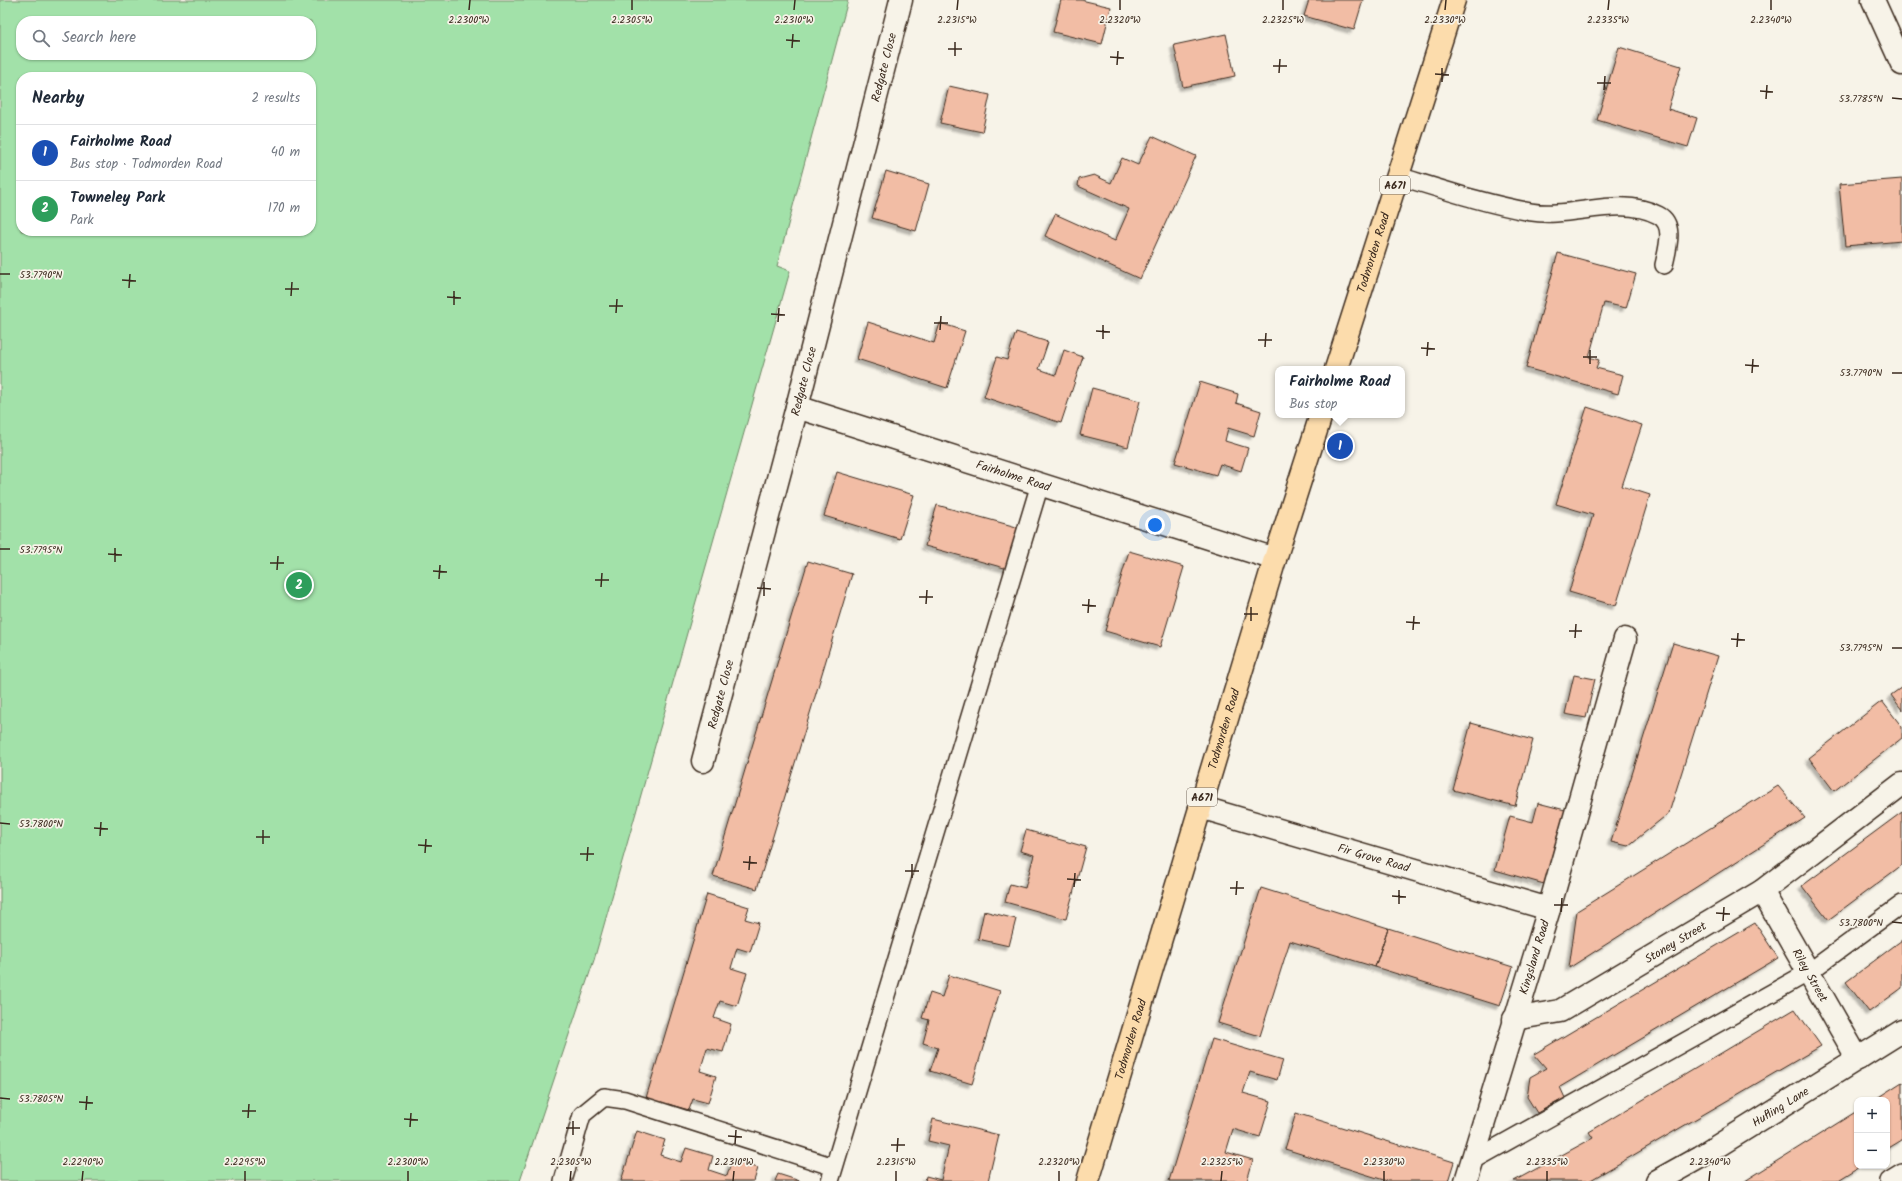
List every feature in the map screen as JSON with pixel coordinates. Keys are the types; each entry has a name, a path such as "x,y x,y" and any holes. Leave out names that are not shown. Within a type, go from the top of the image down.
{"highway":[{"name":"Todmorden Road","path":"1337,366 1454,0"},
{"name":"Todmorden Road","path":"1088,1181 1275,559 1320,418"}],"street":[{"name":"Redgate Close","path":"703,761 797,407 901,0"},
{"path":"1873,0 1902,64"},
{"name":"Fairholme Road","path":"797,407 1275,559"},
{"name":"Kingsland Road","path":"1469,1171 1514,1019 1549,909 1625,639"},
{"name":"Stoney Street","path":"1514,1019 1560,1010 1762,891 1902,784"},
{"name":"Fir Grove Road","path":"1200,807 1549,909"},
{"name":"Riley Street","path":"1762,891 1858,1059"},
{"name":"Hufling Lane","path":"1657,1181 1700,1157 1902,1032"}],"lane":[{"path":"1398,176 1531,212 1554,213 1609,206 1641,210 1658,215 1666,225 1670,242 1664,265"},
{"path":"563,1181 582,1115 604,1097 625,1100 832,1174 1040,484"},
{"path":"1469,1171 1809,972 1902,904"},
{"path":"1889,1181 1902,1173"}],"green space":[{"path":"0,0 848,0 777,266 790,271 594,960 520,1181 0,1181"}],"building":[{"path":"1061,0 1081,0 1111,7 1102,44 1053,32"},
{"path":"1309,0 1363,0 1354,30 1304,16"},
{"path":"1226,34 1235,76 1183,87 1174,45"},
{"path":"1619,47 1681,66 1668,109 1697,118 1688,147 1597,120"},
{"path":"949,86 990,95 982,132 940,123"},
{"path":"1152,136 1196,156 1140,279 1045,236 1055,214 1115,241 1129,209 1078,186 1079,179 1094,175 1111,183 1122,158 1138,165"},
{"path":"886,171 929,184 916,231 872,218"},
{"path":"1902,179 1902,241 1845,246 1839,184"},
{"path":"1558,253 1636,274 1626,308 1604,303 1589,357 1599,360 1596,368 1623,375 1618,394 1526,368"},
{"path":"868,322 934,343 940,323 965,331 947,388 857,359"},
{"path":"1016,332 1048,342 1039,369 1056,375 1064,350 1083,357 1061,423 984,397 997,357 1007,360"},
{"path":"1200,382 1238,394 1236,403 1261,411 1254,436 1228,428 1225,441 1248,448 1241,471 1220,464 1216,475 1175,463"},
{"path":"1092,388 1140,401 1128,447 1080,435"},
{"path":"1587,407 1642,425 1622,486 1650,495 1616,606 1569,592 1593,515 1556,504"},
{"path":"837,472 914,495 900,539 824,516"},
{"path":"937,505 1020,528 1008,569 925,546"},
{"path":"1129,551 1184,567 1160,647 1105,631"},
{"path":"808,561 852,574 757,889 713,876"},
{"path":"1673,643 1718,656 1669,813 1628,846 1611,842"},
{"path":"1574,675 1595,679 1586,718 1565,714"},
{"path":"1902,687 1902,710 1891,695"},
{"path":"1882,701 1902,727 1902,738 1834,791 1809,758"},
{"path":"1471,723 1533,740 1515,806 1453,790"},
{"path":"1778,786 1805,818 1569,968 1577,911"},
{"path":"1538,803 1565,810 1544,884 1495,870 1510,816 1533,822"},
{"path":"1902,812 1902,865 1828,920 1802,886"},
{"path":"1026,830 1086,847 1066,919 1005,902 1010,884 1025,888 1034,855 1020,851"},
{"path":"1261,888 1388,928 1375,967 1290,941 1260,1036 1218,1023"},
{"path":"707,894 749,907 745,919 759,923 750,952 737,948 731,968 747,973 737,1006 720,1001 714,1018 731,1024 723,1052 707,1048 700,1071 716,1076 708,1103 693,1099 689,1110 646,1098"},
{"path":"984,911 1016,919 1009,946 978,939"},
{"path":"1755,923 1778,958 1560,1087 1565,1098 1537,1113 1527,1097 1530,1077 1546,1068 1534,1054"},
{"path":"1388,928 1513,967 1500,1006 1375,967"},
{"path":"1902,940 1902,988 1869,1012 1846,982"},
{"path":"949,975 1000,991 972,1084 930,1071 938,1048 923,1043 929,1020 922,1018 930,993 942,997"},
{"path":"1795,1009 1821,1046 1589,1181 1514,1181 1593,1138 1589,1132"},
{"path":"1212,1039 1283,1060 1277,1080 1250,1072 1243,1093 1271,1101 1260,1137 1233,1129 1226,1152 1253,1160 1247,1181 1169,1181"},
{"path":"1902,1082 1902,1140 1890,1147 1890,1097 1879,1097"},
{"path":"1296,1113 1454,1162 1448,1181 1387,1181 1285,1149"},
{"path":"1854,1113 1854,1169 1856,1169 1837,1181 1745,1181"},
{"path":"933,1119 999,1135 988,1181 925,1181 926,1176 941,1180 949,1146 928,1141"},
{"path":"637,1131 665,1140 660,1155 681,1162 686,1148 713,1156 709,1170 727,1176 732,1160 758,1168 754,1181 621,1181"},
{"path":"778,1174 800,1181 775,1181"}],"place":[{"name":"Fairholme Road","path":"1340,446"},
{"name":"Towneley Park","path":"299,585"}]}
